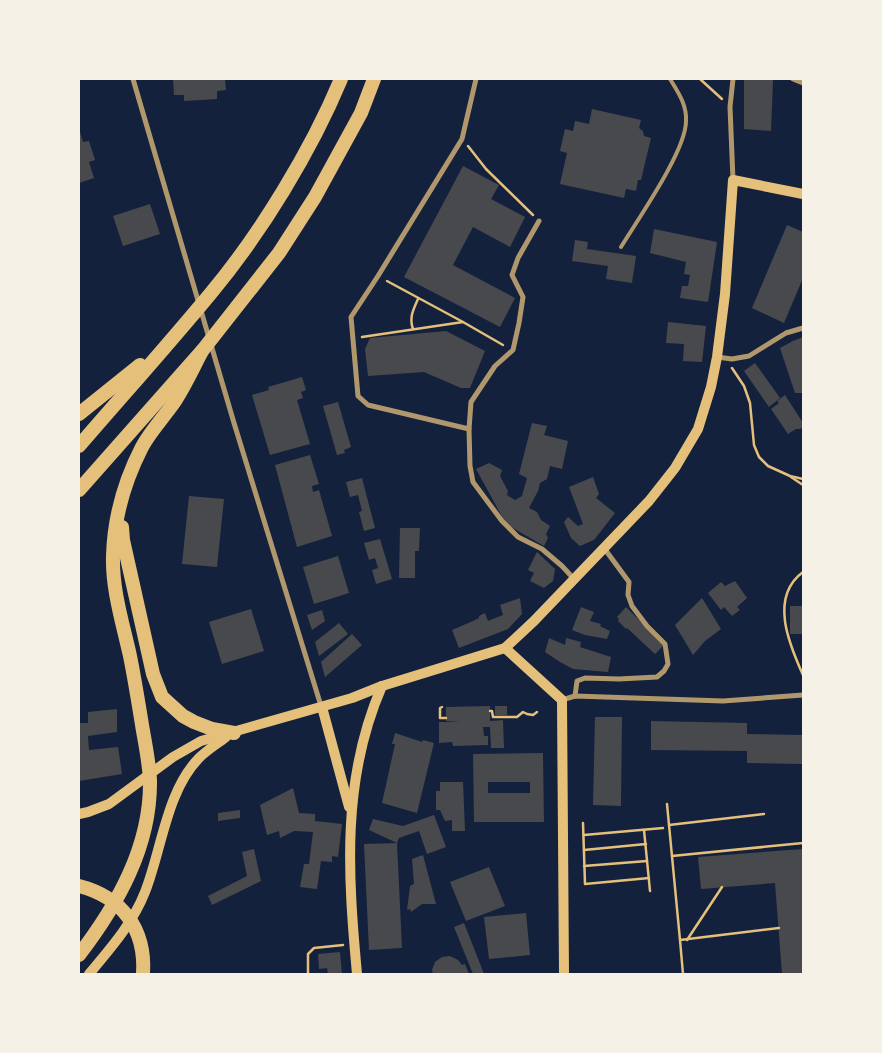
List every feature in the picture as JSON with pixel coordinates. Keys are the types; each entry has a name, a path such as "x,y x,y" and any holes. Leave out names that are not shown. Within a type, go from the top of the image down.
{"highway":[{"path":"79,446 211,292 245,248 288,181 332,102 341,79"},
{"path":"79,490 202,351 279,253 310,205 360,113 374,79"},
{"path":"79,414 163,348"},
{"path":"79,954 101,926 125,885 142,841 148,802 150,779 146,749 134,677 114,580 113,555 116,530 129,476 143,446 174,402 202,351"},
{"path":"123,497 123,540 153,674 162,697 194,722 212,729 234,733"},
{"path":"79,886 95,890 108,898 134,924 142,947 143,974"}],"main road":[{"path":"79,814 109,804 172,757 201,742 322,707 382,686 506,648 649,501 675,468 698,429 712,386 717,358 726,277 733,180 803,194"},
{"path":"506,648 562,700 564,974"},
{"path":"357,974 349,877 350,812 369,722 382,686"},
{"path":"322,707 350,812"},
{"path":"89,974 117,941 137,909 160,849 172,804 185,777 208,749 234,733"}],"street":[{"path":"133,79 234,423 322,707"},
{"path":"469,429 368,405 358,396 351,317 462,139 476,79"},
{"path":"733,79 730,107 733,180"},
{"path":"793,79 803,83"},
{"path":"539,221 518,258 512,275 523,297 512,350 495,366 471,402 469,429 470,466 473,482 502,522 518,537 542,549 574,579"},
{"path":"717,358 732,359 749,356 786,333 803,328"},
{"path":"575,696 577,681 585,678 657,677 668,664 665,644 647,626 632,606 628,595 629,582 604,548"},
{"path":"562,700 575,696 724,701 803,695"}],"lane":[{"path":"621,247 678,153 686,122 682,100 670,79"}],"path":[{"path":"700,79 730,107"},
{"path":"462,139 486,169 539,221"},
{"path":"378,276 512,350"},
{"path":"413,329 411,322 412,313 418,299"},
{"path":"353,339 463,322"},
{"path":"732,359 732,369 744,386 750,403 754,445 759,457 768,466 790,476 803,485"},
{"path":"790,476 803,479"},
{"path":"803,572 795,578 786,594 784,616 790,645 803,675"},
{"path":"442,707 440,708 440,718 446,718"},
{"path":"490,711 492,711 493,718 517,717 523,712 533,715 537,712"},
{"path":"667,804 683,974"},
{"path":"669,826 764,814"},
{"path":"584,823 585,884 648,878"},
{"path":"584,835 663,828"},
{"path":"644,830 650,891"},
{"path":"672,856 803,843"},
{"path":"584,850 646,844"},
{"path":"584,866 647,862"},
{"path":"687,940 722,887"},
{"path":"680,940 779,928"},
{"path":"308,974 308,954 314,948 348,945"}],"building":[{"path":"173,79 225,79 226,90 217,91 217,99 184,101 184,95 174,95"},
{"path":"744,79 773,80 771,131 744,129"},
{"path":"592,109 641,120 639,128 643,131 644,136 651,138 641,180 638,180 636,191 626,189 624,198 560,184 567,153 560,151 565,129 573,131 575,121 589,124"},
{"path":"79,128 83,142 89,141 95,160 89,162 94,178 79,183"},
{"path":"463,166 499,185 491,199 525,217 510,247 473,227 453,265 515,298 500,327 404,277"},
{"path":"150,204 160,234 123,246 113,216"},
{"path":"787,225 803,232 803,278 784,323 752,308"},
{"path":"654,229 717,242 708,302 680,298 682,286 688,286 690,275 684,274 686,262 650,253"},
{"path":"575,240 588,242 587,249 636,256 632,283 606,279 608,266 572,261"},
{"path":"668,322 706,326 702,362 683,361 684,344 666,343"},
{"path":"446,331 485,351 470,388 461,388 424,372 368,376 365,349 370,338"},
{"path":"803,337 803,393 795,393 780,348"},
{"path":"755,363 780,398 769,407 744,371"},
{"path":"302,377 306,390 301,392 303,398 297,400 310,444 270,455 252,395 269,390 268,387"},
{"path":"785,395 803,423 803,427 788,434 771,409"},
{"path":"338,402 351,447 344,450 345,453 337,455 323,406"},
{"path":"532,423 547,426 544,435 568,441 562,469 550,466 547,479 540,483 529,508 537,512 541,520 550,526 546,534 548,538 544,546 506,524 476,469 489,463 502,470 500,476 508,491 507,495 515,500 522,496 527,478 519,474"},
{"path":"310,455 319,484 312,486 313,492 319,490 332,536 297,547 275,465"},
{"path":"593,477 599,494 596,498 615,513 594,540 580,546 571,538 564,522 568,517 578,526 583,524 569,487"},
{"path":"362,478 375,528 364,531 359,512 362,511 358,495 350,497 346,482"},
{"path":"189,496 224,499 217,567 182,564"},
{"path":"400,528 420,528 419,551 415,551 415,578 399,578"},
{"path":"380,539 392,579 376,584 372,570 378,568 375,558 369,560 364,543"},
{"path":"537,552 555,569 553,581 544,588 530,581 534,573 528,570"},
{"path":"338,556 349,593 314,604 303,567"},
{"path":"735,581 747,598 737,607 740,610 732,616 724,607 721,610 708,593 721,582 725,586"},
{"path":"520,598 522,614 508,629 459,648 452,630 479,618 479,616 485,613 488,621 503,615 500,605"},
{"path":"702,598 721,629 705,641 693,655 675,625"},
{"path":"790,606 803,606 803,634 790,634"},
{"path":"581,607 594,612 590,621 601,624 600,626 610,631 607,639 585,635 572,630"},
{"path":"626,607 664,645 655,654 618,621 617,617"},
{"path":"251,609 264,651 222,664 209,622"},
{"path":"322,610 325,621 312,630 307,615"},
{"path":"339,623 348,634 319,656 315,642"},
{"path":"352,634 362,645 325,677 321,662"},
{"path":"549,638 565,645 566,638 581,642 580,647 611,657 608,672 573,669 560,662 545,652"},
{"path":"490,706 490,721 503,720 504,748 491,748 490,727 483,727 484,736 488,736 488,745 453,746 452,742 439,743 439,722 460,722 446,721 446,707"},
{"path":"495,706 507,706 507,715 495,715"},
{"path":"117,709 117,732 88,736 89,750 118,747 122,774 79,781 79,723 88,723 88,712"},
{"path":"595,717 622,717 621,806 593,805"},
{"path":"651,721 747,723 747,734 803,735 803,764 747,763 747,751 651,750"},
{"path":"395,733 422,742 423,740 434,743 417,813 382,803 395,744 392,744"},
{"path":"543,753 544,822 474,822 473,754","holes":["488,782 530,782 530,793 488,793"]},
{"path":"440,782 463,782 465,831 452,831 452,820 445,821 440,810 436,810 436,791 440,791"},
{"path":"293,788 299,813 315,814 315,821 342,824 338,857 332,856 332,862 321,861 317,889 300,887 304,864 309,864 313,832 294,831 280,838 279,831 267,835 260,805"},
{"path":"240,810 240,818 218,821 218,813"},
{"path":"434,815 446,847 427,854 419,831 399,838 397,843 369,830 373,819 403,826"},
{"path":"397,843 402,948 369,950 364,844"},
{"path":"254,849 261,881 212,905 208,896 247,876 242,852"},
{"path":"803,849 803,974 782,974 775,883 701,889 698,857"},
{"path":"423,855 436,904 422,904 411,912 410,909 407,910 410,886 414,884 412,859"},
{"path":"489,867 505,906 466,921 450,882"},
{"path":"526,913 530,955 489,959 484,917"},
{"path":"464,923 484,974 473,974 454,927"},
{"path":"340,952 342,974 328,974 327,968 319,969 318,954"},
{"path":"450,956 458,960 462,965 465,964 469,974 433,974 432,970 435,962 442,957"}]}
